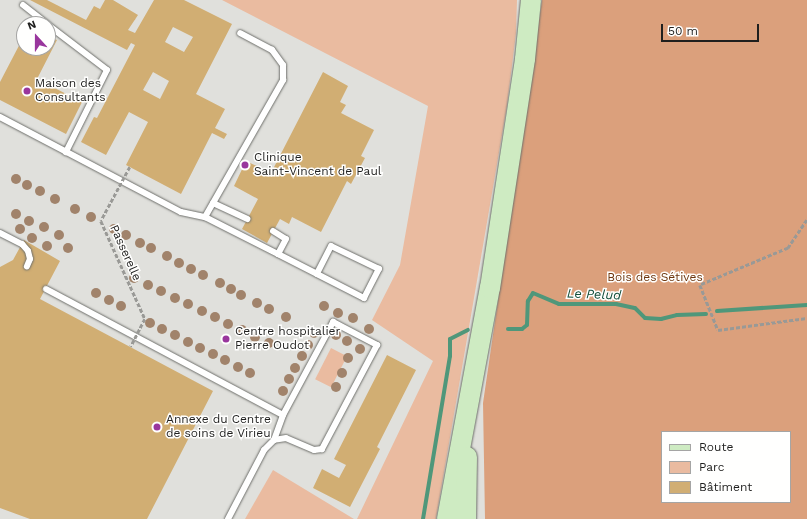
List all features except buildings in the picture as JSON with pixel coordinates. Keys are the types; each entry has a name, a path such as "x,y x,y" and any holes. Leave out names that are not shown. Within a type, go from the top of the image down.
{"main road":[{"path":"447,519 456,462 471,399 515,131 531,0"},
{"path":"466,519 471,399"}],"lane":[{"path":"23,5 37,16"},
{"path":"56,30 107,70 66,152"},
{"path":"205,217 283,80 283,65 272,50 240,33"},
{"path":"0,117 181,212 205,217 364,298 379,269 332,246 317,274"},
{"path":"213,203 247,219"},
{"path":"273,231 286,239 278,254"},
{"path":"0,233 22,244 28,251 30,259 27,266"},
{"path":"46,289 283,415"},
{"path":"228,519 264,450 274,440 283,415 333,322 377,345 328,444 322,449 314,450 286,438 274,440"}],"path":[{"name":"Passerelle","path":"130,167 101,221 145,319 131,347"},
{"path":"807,220 788,248 700,285 718,330 807,318"}],"green space":[{"path":"222,0 517,0 516,33 507,106 436,519 357,519 433,361 372,320 400,265 428,106"},
{"name":"Bois des Sétives","path":"542,0 807,0 807,519 485,519 483,403"},
{"path":"331,348 347,356 331,387 315,379"},
{"path":"273,470 354,519 245,519"}],"waterway":[{"name":"Le Pelud","path":"508,329 522,329 527,325 528,301 533,293 559,304 616,304 635,308 645,318 661,319 677,315 706,314"},
{"name":"Le Pelud","path":"717,311 807,305"},
{"name":"Le Pelud","path":"423,519 450,356 450,339 468,330"}],"place":[{"name":"Maison des Consultants","path":"27,91"},
{"name":"Clinique Saint-Vincent de Paul","path":"245,165"},
{"name":"Centre hospitalier Pierre Oudot","path":"226,339"},
{"name":"Annexe du Centre de soins de Virieu","path":"157,427"}]}
